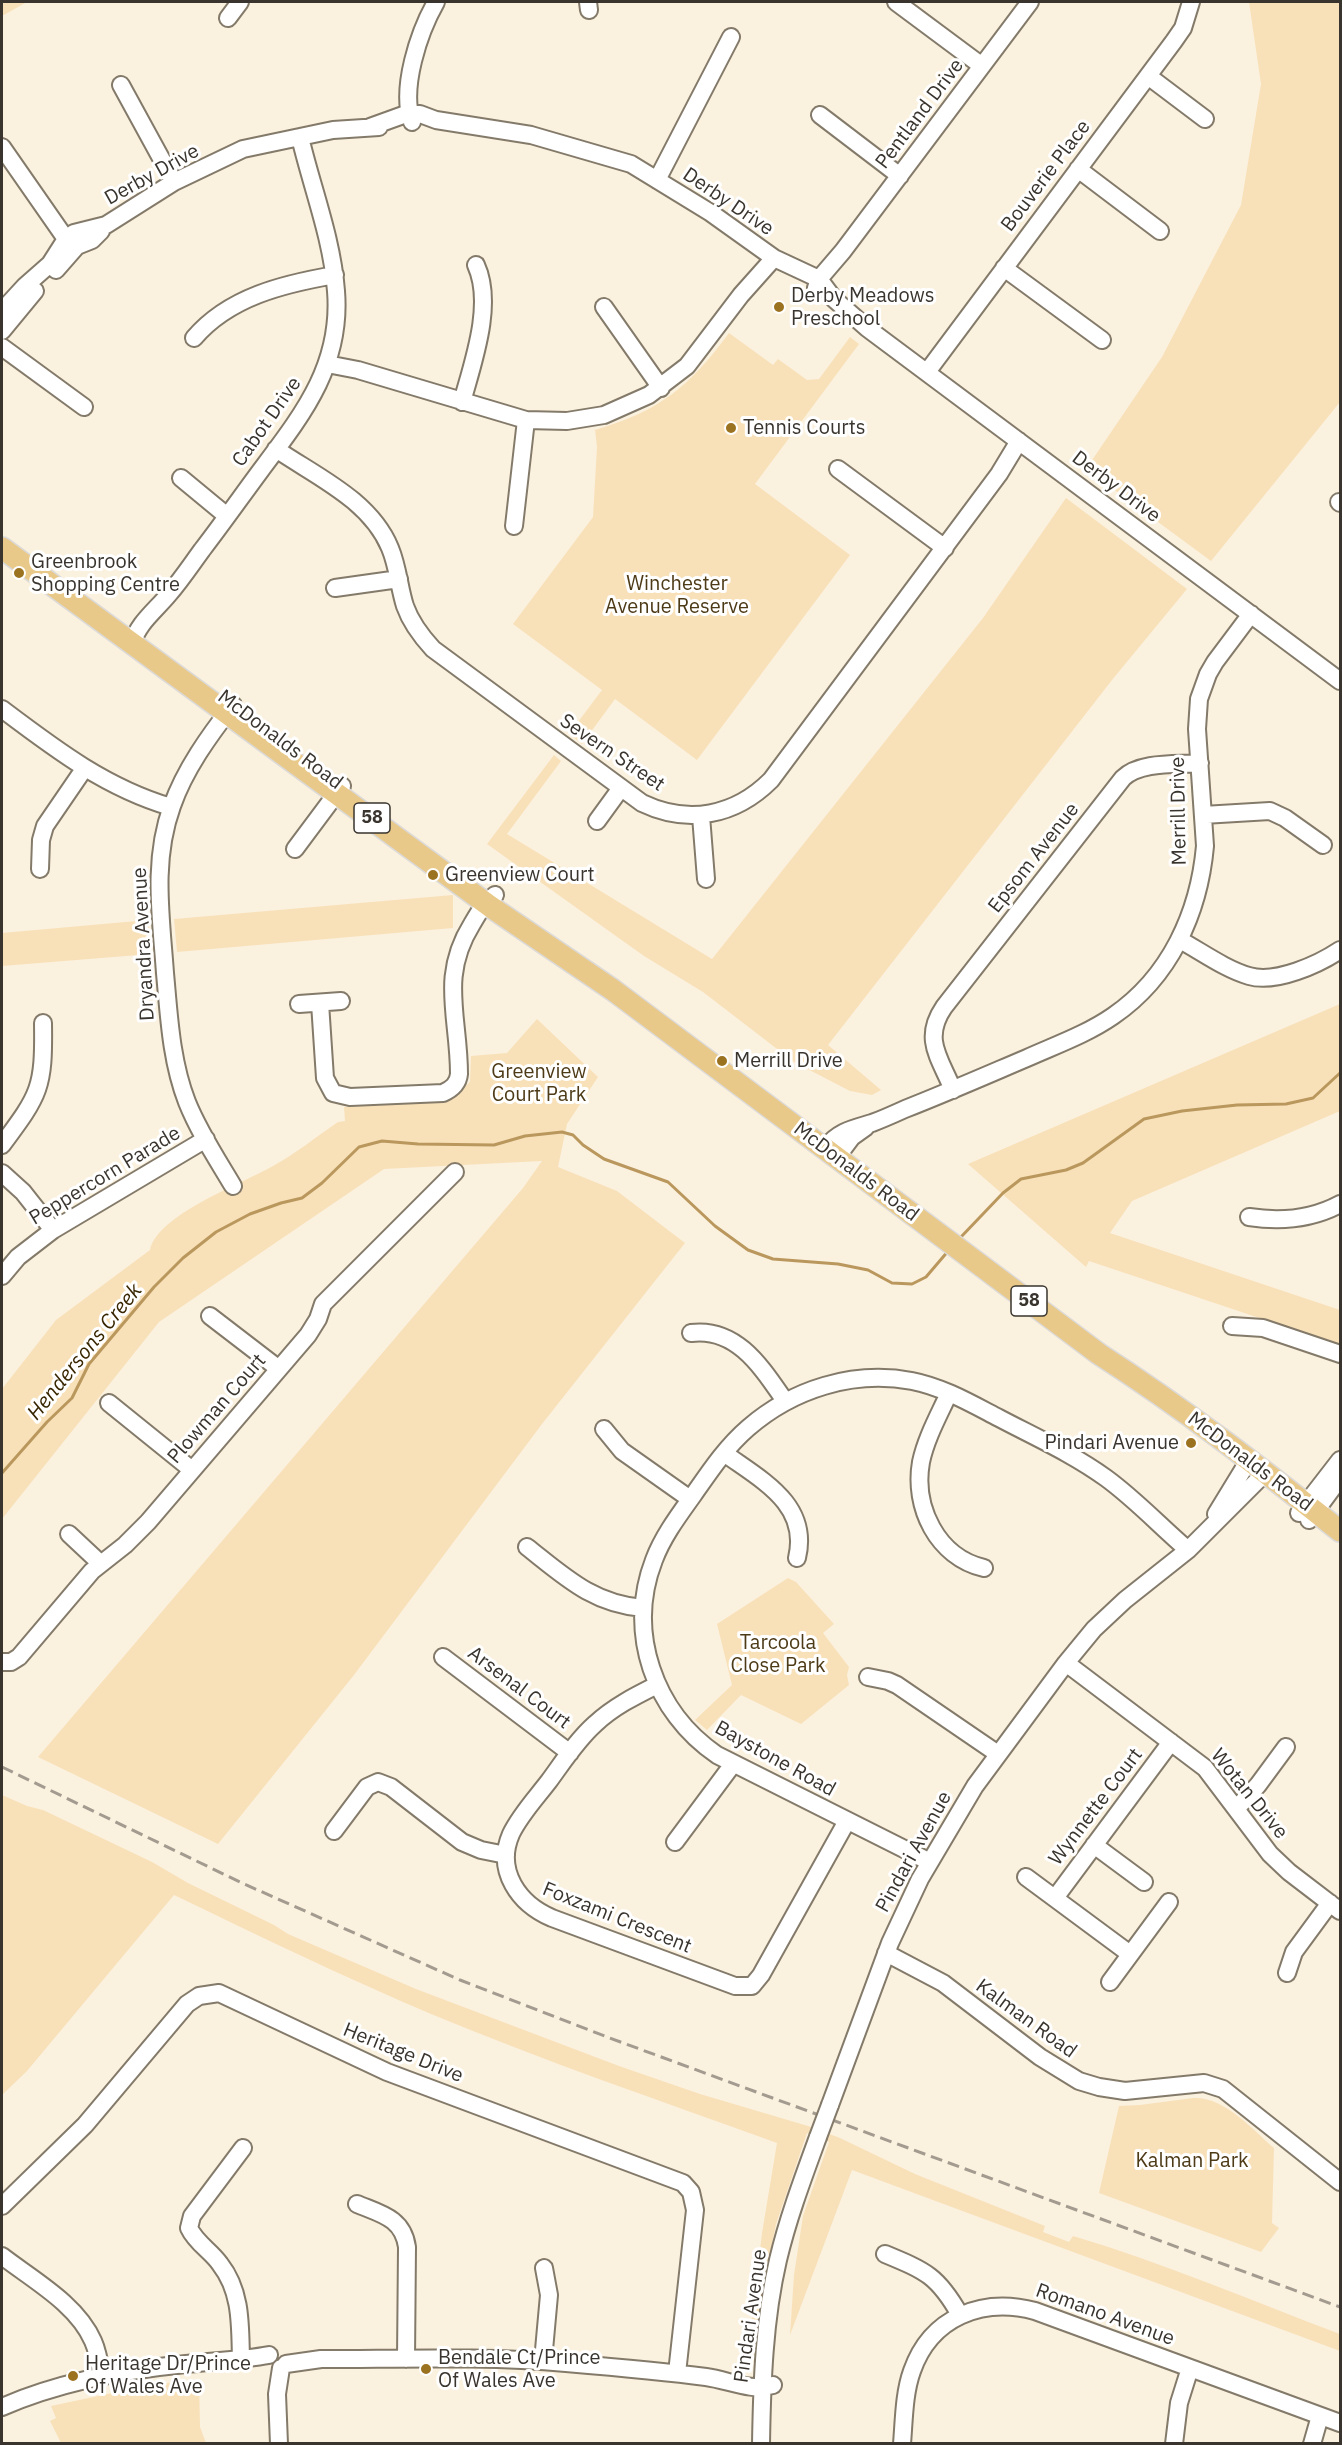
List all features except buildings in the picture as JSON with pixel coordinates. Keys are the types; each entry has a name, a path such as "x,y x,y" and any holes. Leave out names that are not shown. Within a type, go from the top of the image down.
{"main road":[{"name":"McDonalds Road","path":"2,535 230,710 613,990 1099,1354 1147,1385 1307,1512 1341,1544"},
{"name":"McDonalds Road","path":"2,548 136,638"},
{"name":"McDonalds Road","path":"1307,1512 1341,1531"}],"street":[{"path":"228,18 240,2"},
{"path":"412,116 418,88 415,58 424,26 436,2"},
{"path":"896,2 982,66"},
{"name":"Pentland Drive","path":"820,283 1030,2"},
{"name":"Bouverie Place","path":"927,372 1183,27 1191,2"},
{"path":"657,180 730,37"},
{"path":"1148,76 1205,119"},
{"path":"121,85 174,182"},
{"path":"820,115 900,176"},
{"name":"Derby Drive","path":"71,240 106,225 174,182 219,162 245,156 263,147 303,136 370,126 387,128 412,116 531,135 596,154 634,173 657,180 711,213 770,255 820,283 834,299 867,328 1341,681"},
{"name":"Cabot Drive","path":"136,638 308,405 328,360 337,318 335,275 303,136"},
{"path":"2,147 71,240"},
{"path":"1077,169 1160,231"},
{"path":"2,311 71,240"},
{"path":"2,331 31,295 64,263 71,240"},
{"path":"328,360 526,420 567,421 604,414 633,403 661,388 697,355 770,255"},
{"path":"462,402 481,322 483,292 476,265"},
{"path":"1004,268 1102,340"},
{"path":"194,338 214,318 260,293 335,275"},
{"path":"604,307 661,388"},
{"path":"2,347 84,408"},
{"path":"514,526 526,420"},
{"name":"Severn Street","path":"278,446 354,502 376,523 390,548 410,619 433,649 642,803 661,811 701,816 740,805 771,780 1022,443"},
{"path":"838,469 945,548"},
{"path":"181,478 227,516"},
{"path":"335,588 399,579"},
{"name":"Merrill Drive","path":"831,1152 842,1132 871,1123 953,1090 1074,1037 1112,1017 1127,1006 1156,977 1180,940 1195,903 1203,865 1198,712 1202,688 1215,662 1251,614"},
{"path":"2,709 84,769 124,790 171,807"},
{"name":"Dryandra Avenue","path":"230,710 195,759 171,807 161,848 158,883 171,1040 187,1101 233,1186"},
{"name":"Epsom Avenue","path":"953,1090 924,1028 944,1007 1123,778 1132,771 1147,767 1200,763"},
{"path":"40,869 41,840 45,826 84,769"},
{"path":"597,821 621,789"},
{"path":"295,849 340,790"},
{"path":"1203,815 1270,811 1286,818 1323,845"},
{"path":"701,816 706,879"},
{"path":"320,1003 326,1078 333,1093 350,1097 443,1093 449,1090 455,1084 459,1074 452,974 457,950 466,933 490,901"},
{"path":"1180,940 1237,971 1258,978 1308,968 1341,950"},
{"path":"299,1004 341,1001"},
{"path":"2,1145 27,1111 39,1088 44,1065 43,1023"},
{"name":"Peppercorn Parade","path":"2,1276 18,1257 52,1230 206,1139"},
{"name":"Plowman Court","path":"2,1662 11,1662 19,1657 100,1563 136,1535 314,1327 322,1304 455,1172"},
{"path":"2,1173 23,1192 52,1230"},
{"path":"1249,1217 1267,1220 1290,1219 1318,1213 1341,1204"},
{"path":"210,1316 279,1369"},
{"path":"1232,1326 1263,1329 1341,1354"},
{"path":"691,1333 702,1331 721,1334 737,1344 756,1361 785,1401"},
{"name":"Baystone Road","path":"930,1862 733,1764 694,1738 674,1715 657,1685 645,1645 643,1608 654,1558 666,1534 724,1453 747,1428 785,1401 838,1382 875,1377 913,1381 949,1393 1093,1469 1116,1486 1188,1550"},
{"path":"949,1393 921,1461 922,1503 931,1527 947,1548 969,1564 984,1568"},
{"path":"109,1403 192,1470"},
{"path":"604,1429 622,1451 690,1499"},
{"path":"724,1453 774,1490 790,1508 801,1536 797,1558"},
{"path":"1307,1512 1341,1460"},
{"name":"Pindari Avenue","path":"761,2444 766,2385 797,2196 888,1948 930,1862 959,1811 998,1754 1066,1664 1110,1614 1188,1550 1206,1531 1253,1471"},
{"path":"1307,1512 1341,1478"},
{"path":"69,1534 100,1563"},
{"path":"527,1547 593,1596 624,1606 643,1608"},
{"name":"Arsenal Court","path":"443,1657 570,1753"},
{"name":"Wotan Drive","path":"1066,1664 1205,1768 1275,1859 1335,1907"},
{"path":"868,1677 888,1681 897,1686 998,1754"},
{"path":"334,1831 368,1786 378,1782 391,1787 470,1846 506,1855 508,1842 519,1821 586,1732 605,1715 632,1697 657,1685"},
{"name":"Wynnette Court","path":"1055,1898 1171,1742"},
{"path":"1236,1809 1253,1791 1286,1747"},
{"path":"675,1842 733,1764"},
{"name":"Foxzami Crescent","path":"506,1855 510,1881 516,1892 523,1901 540,1913 735,1986 747,1987 755,1984 762,1975 847,1821"},
{"path":"1094,1845 1144,1882"},
{"name":"Wynnette Court","path":"1026,1877 1130,1954"},
{"path":"1110,1982 1169,1902"},
{"path":"1287,1973 1294,1952 1335,1907"},
{"name":"Kalman Road","path":"888,1948 919,1961 943,1983 1055,2069 1087,2084 1125,2091 1204,2083 1224,2089 1341,2182"},
{"name":"Heritage Drive","path":"2,2206 85,2125 187,2004 199,1996 219,1993 387,2072 683,2183 691,2192 695,2210 677,2373"},
{"path":"241,2360 239,2309 232,2284 219,2262 195,2239 189,2228 192,2216 243,2148"},
{"path":"357,2204 389,2217 399,2224 404,2234 407,2247 406,2360"},
{"path":"885,2254 917,2267 933,2277 948,2294 960,2315"},
{"path":"2,2256 79,2318 93,2340 102,2377"},
{"path":"543,2361 549,2295 544,2268"},
{"name":"Romano Avenue","path":"902,2444 908,2384 916,2361 936,2332 960,2315 997,2305 1023,2308 1341,2423"},
{"path":"2,2407 49,2389 102,2377 187,2364 241,2360 277,2362 321,2359 543,2361 677,2373 724,2379 740,2386 766,2385"},
{"path":"277,2362 279,2444"},
{"path":"1174,2444 1179,2403 1190,2368"},
{"path":"1312,2444 1320,2415"}],"green space":[{"path":"2,2 27,2 2,16"},
{"path":"1249,2 1340,2 1340,402 1211,561 1086,469 1162,357 1241,205 1261,84"},
{"name":"Winchester Avenue Reserve","path":"729,333 773,365 778,359 807,380 819,379 850,337 859,344 755,484 850,555 697,760 615,699 582,744 569,734 602,690 513,624 593,517 597,447 595,430 638,414 671,395 700,368"},
{"path":"1066,498 1187,589 1112,680 828,1045 881,1090 872,1095 850,1091 794,1062 703,992 644,956 487,844 554,755 561,761 507,834 712,959 983,618"},
{"path":"453,895 453,928 177,952 174,919"},
{"path":"148,920 151,954 2,966 2,933"},
{"path":"1340,1004 1340,1111 1132,1201 1110,1233 1340,1310 1340,1345 1089,1261 1086,1267 968,1164"},
{"name":"Greenview Court Park","path":"537,1019 598,1077 567,1124 558,1167 617,1191 685,1243 542,1424 354,1675 218,1844 38,1757 523,1188 542,1161 384,1169 159,1322 2,1519 2,1389 56,1320 150,1250 156,1237 184,1212 273,1166 338,1122 345,1121 344,1107 447,1102 470,1082 471,1056 507,1053"},
{"name":"Tarcoola Close Park","path":"788,1578 796,1582 834,1624 823,1633 849,1667 847,1675 849,1685 801,1724 741,1695 707,1730 695,1720 732,1685 717,1624"},
{"path":"2,1795 43,1810 152,1862 288,1934 416,1989 619,2066 840,2138 915,2174 1045,2226 1043,2232 1069,2242 1073,2236 1141,2258 1340,2334 1340,2351 852,2170 790,2335 794,2275 803,2216 829,2142 807,2133 776,2224 760,2305 754,2358 747,2363 762,2233 777,2143 431,2014 174,1895 27,2071 2,2095"},
{"name":"Kalman Park","path":"1193,2098 1216,2102 1226,2108 1247,2123 1274,2148 1272,2223 1279,2228 1261,2252 1099,2193 1119,2106"},
{"path":"199,2379 200,2427 206,2443 61,2443 50,2421 56,2418 51,2406 145,2386"}],"waterway":[{"name":"Hendersons Creek","path":"960,1238 1003,1193 1021,1179 1066,1170 1083,1163 1144,1119 1182,1111 1237,1105 1286,1104 1313,1098 1340,1073"},
{"name":"Hendersons Creek","path":"2,1473 47,1422 72,1398 89,1364 154,1287 183,1258 216,1232 250,1214 302,1198 322,1183 359,1147 382,1141 494,1145 525,1136 562,1132 573,1135 604,1159 668,1182 715,1226 748,1250 773,1259 838,1264 868,1270 892,1283 912,1284 926,1277 949,1250"}],"railway":[{"path":"2,1767 242,1883 460,1980 607,2037 1340,2307"}],"place":[{"name":"Derby Meadows Preschool","path":"779,307"},
{"name":"Tennis Courts","path":"731,428"},
{"name":"Greenbrook Shopping Centre","path":"19,573"},
{"name":"Greenview Court","path":"433,875"},
{"name":"Merrill Drive","path":"722,1061"},
{"name":"Pindari Avenue","path":"1191,1443"},
{"name":"Bendale Ct/Prince Of Wales Ave","path":"426,2369"},
{"name":"Heritage Dr/Prince Of Wales Ave","path":"73,2376"}]}
